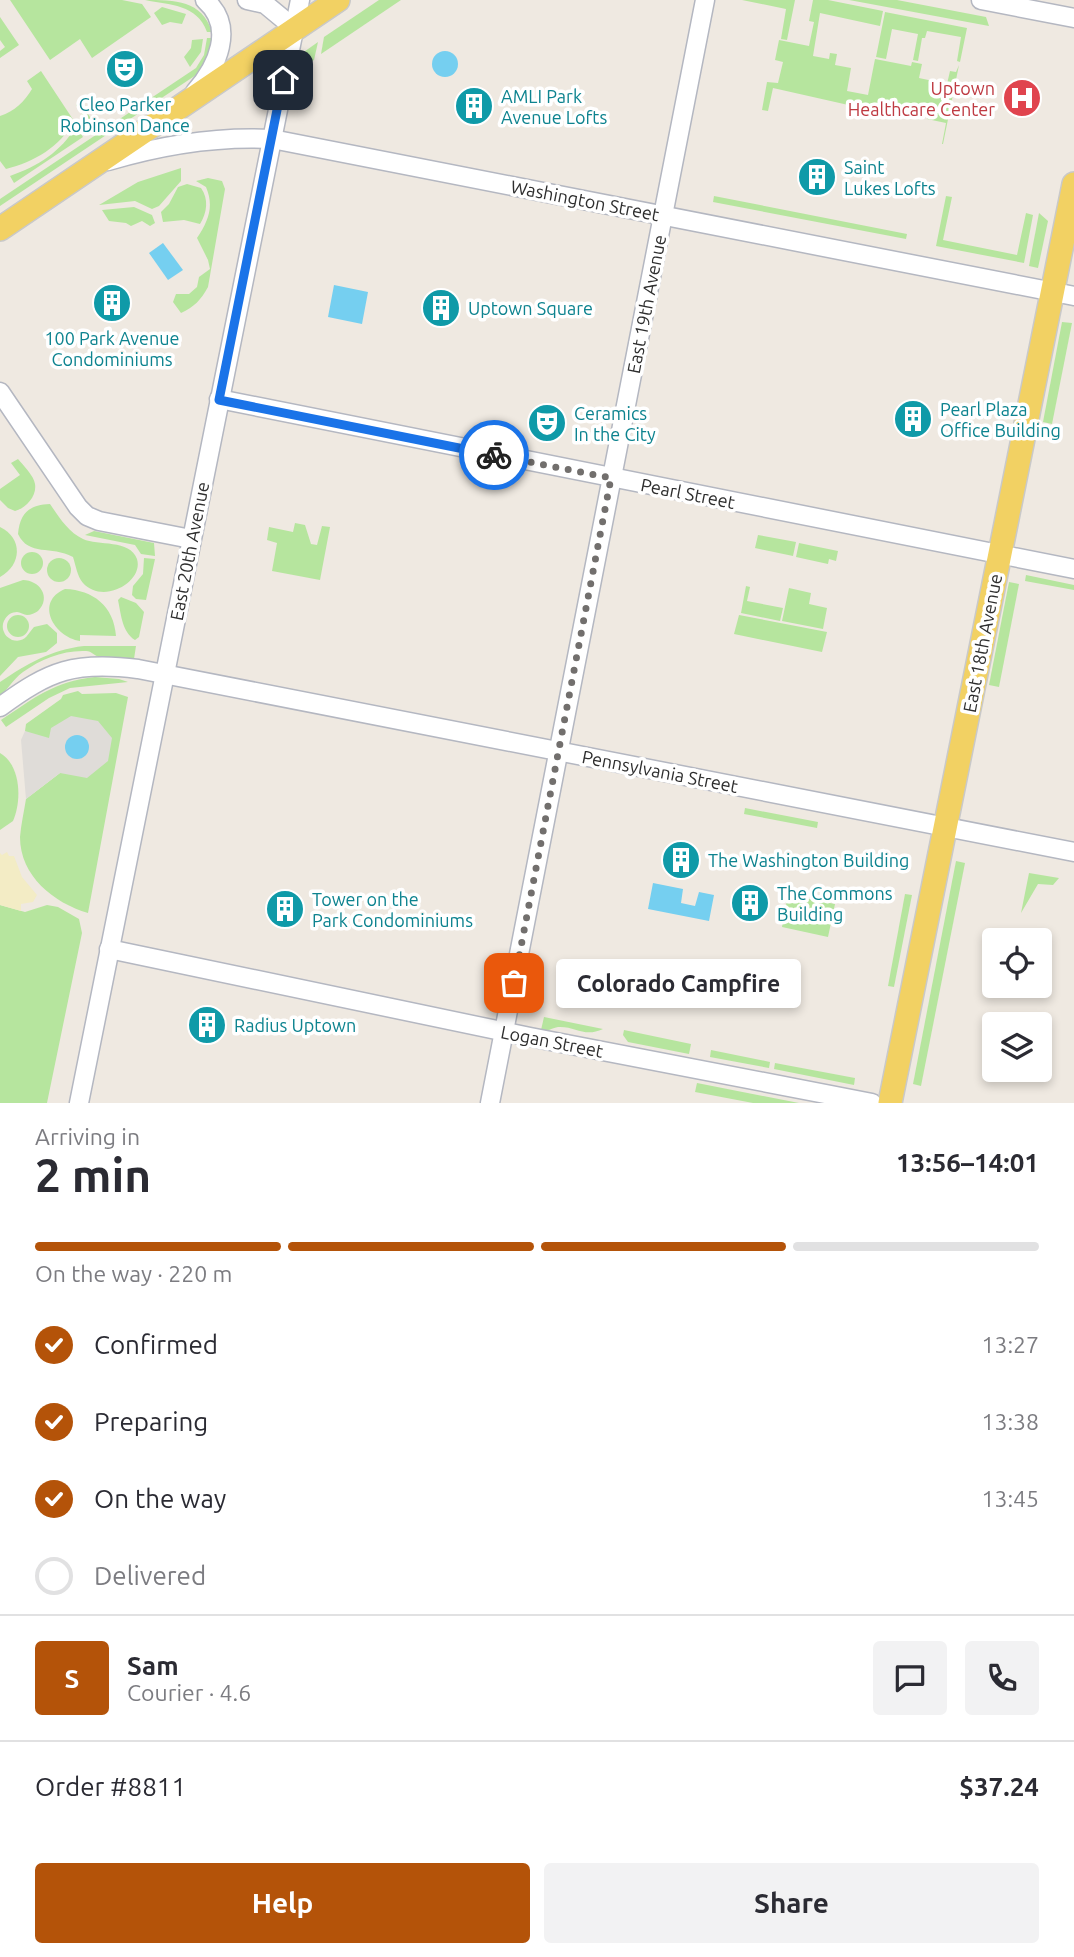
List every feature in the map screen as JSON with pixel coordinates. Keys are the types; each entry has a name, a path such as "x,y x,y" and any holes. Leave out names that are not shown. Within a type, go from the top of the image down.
{"main road":[{"path":"0,229 338,0"},
{"name":"East 18th Avenue","path":"890,1103 1000,554 1063,294 1074,184"}],"street":[{"path":"188,100 206,79 218,59 221,35 219,20 212,6 205,0"},
{"path":"247,0 265,4 294,28"},
{"name":"East 20th Avenue","path":"79,1103 300,0"},
{"name":"East 19th Avenue","path":"490,1103 705,0"},
{"path":"981,0 1074,18"},
{"name":"Washington Street","path":"94,164 193,141 243,137 272,139 1063,294"},
{"path":"0,392 74,502 87,516 99,521 191,539"},
{"name":"Pearl Street","path":"219,400 1074,569"},
{"name":"Pennsylvania Street","path":"0,707 46,678 74,667 109,666 164,673 1074,852"},
{"name":"Logan Street","path":"109,949 504,1031 872,1103"}],"green space":[{"path":"10,0 122,0 142,4 151,17 92,58 80,39 50,60"},
{"path":"145,0 167,0 186,4 202,13 212,32 207,32 197,16 182,7"},
{"path":"379,0 401,0 321,54 324,37"},
{"path":"742,0 795,0 787,40 781,39 786,9"},
{"path":"813,0 828,0 883,11 880,26 820,13 813,56 829,59 830,53 837,54 835,65 851,68 847,91 868,95 875,59 911,66 912,62 922,64 919,78 947,84 950,71 956,72 959,65 943,144 946,123 927,119 928,115 904,110 903,113 876,107 875,111 773,88 768,111 762,110 767,82 778,83 783,62 775,60 779,40 809,46 814,22 809,21"},
{"path":"849,0 897,0 986,17 989,26"},
{"path":"162,7 186,14 182,24 170,22 162,25 154,13"},
{"path":"885,12 967,28 960,62 957,61 961,37 927,31 925,38 922,38 918,61 913,60 918,34 892,29 886,59 876,57"},
{"path":"0,17 19,45 0,58 0,51 5,47 0,40"},
{"path":"207,38 214,38 211,57 199,73 0,206 0,199 196,68 204,55"},
{"path":"203,39 201,52 190,67 184,57 191,48 192,40"},
{"path":"318,42 314,60 297,70 301,54"},
{"path":"41,71 74,121 54,146 26,162 6,169 0,161 0,116 22,102 32,89 27,81"},
{"path":"80,102 98,129 93,132 76,105"},
{"path":"76,126 83,137 14,183 10,176 30,168 56,151"},
{"path":"181,168 181,181 159,206 152,209 135,201 99,205 138,182"},
{"path":"208,178 222,181 225,189 208,287 197,303 181,313 173,302 176,294 189,294 197,287 199,277 210,269 197,238 205,225 210,207 206,187 196,181"},
{"path":"187,184 201,188 205,197 206,211 200,224 184,220 163,222 161,212 169,204 178,187"},
{"path":"714,196 907,234 906,239 713,202"},
{"path":"946,196 952,197 943,240 1017,255 1026,213 1033,215 1024,263 936,246"},
{"path":"134,207 152,215 155,223 150,226 142,221 131,226 109,221 102,210"},
{"path":"1039,213 1048,221 1038,268 1029,266"},
{"path":"1062,322 1072,323 1052,424 1043,422"},
{"path":"18,459 33,478 35,488 30,501 15,511 0,500 0,489 20,475 11,463"},
{"path":"50,504 64,524 83,539 121,546 133,553 138,568 128,583 111,591 91,589 81,580 73,557 34,548 23,541 18,534 23,516 31,508"},
{"path":"295,523 305,525 311,544 317,545 322,526 330,527 320,580 272,571 277,543 267,540 269,527 293,532"},
{"path":"0,527 13,538 17,552 13,566 0,577"},
{"path":"94,531 154,543 155,556 141,554 135,545 85,535"},
{"path":"758,535 796,542 793,556 755,548"},
{"path":"799,543 838,551 836,561 829,559 828,564 796,557"},
{"path":"32,552 40,555 43,563 40,571 32,574 24,571 21,563 24,555"},
{"path":"54,558 64,558 71,565 71,575 64,582 54,582 47,575 47,565"},
{"path":"144,558 155,559 146,600 136,599 132,595 133,586 143,574"},
{"path":"1026,575 1074,585 1074,590 1025,581"},
{"path":"23,580 34,583 42,590 42,606 30,615 17,612 7,616 3,629 5,634 12,640 20,640 34,627 47,624 57,633 57,643 46,652 18,657 0,676 0,588"},
{"path":"1009,582 1019,584 999,687 989,685"},
{"path":"746,586 750,587 747,601 783,608 780,621 741,613"},
{"path":"789,588 811,593 809,604 827,608 823,629 782,621"},
{"path":"65,589 93,596 100,602 111,616 116,636 80,635 80,641 62,633 51,618 49,610 56,595"},
{"path":"121,597 136,603 144,612 139,637 135,640 127,632 123,622 118,600"},
{"path":"18,615 26,618 29,626 26,634 18,637 10,634 7,626 10,618"},
{"path":"739,615 827,632 822,652 734,634"},
{"path":"84,646 136,646 134,659 104,658 86,651 53,656 23,672 0,695 0,682 20,669 50,654"},
{"path":"95,677 128,682 70,688 49,698 6,727 1,720 56,687"},
{"path":"78,691 82,694 116,693 128,697 88,913 63,902 41,886 26,864 20,837 26,799 60,773 50,739 27,734 26,724 63,695"},
{"path":"0,753 7,759 16,775 18,804 13,821 0,830"},
{"path":"745,808 818,822 817,828 744,814"},
{"path":"956,861 965,863 921,1086 913,1084"},
{"path":"1029,873 1059,878 1053,885 1038,884 1021,913"},
{"path":"905,894 912,895 894,987 888,986"},
{"path":"788,895 835,904 828,937 782,927"},
{"path":"0,905 25,912 47,905 58,907 79,919 82,933 47,1103 0,1103"},
{"path":"544,1017 603,1029 590,1032 564,1027 541,1030"},
{"path":"624,1030 691,1044 689,1054 628,1042 623,1035"},
{"path":"711,1050 770,1062 769,1068 710,1057"},
{"path":"775,1063 855,1078 854,1085 774,1069"},
{"path":"697,1083 799,1103 753,1103 695,1092"}],"sand":[{"path":"7,852 9,856 14,856 22,877 37,895 33,902 21,904 21,911 0,905 0,853 2,855"}],"shaded area":[{"path":"71,716 98,721 112,738 108,761 87,778 60,773 26,799 21,740 25,731 49,738 51,728"}],"water":[{"path":"445,51 454,55 458,64 454,73 445,77 436,73 432,64 436,55"},
{"path":"163,243 183,270 168,280 149,253"},
{"path":"334,285 368,292 362,324 328,317"},
{"path":"72,735 82,735 89,742 89,752 82,759 72,759 65,752 65,742"},
{"path":"653,883 683,889 681,903 695,906 699,892 714,895 709,921 648,909"}],"way so far":[{"path":"494,455 611,478 514,983"}],"place":[{"name":"Cleo Parker Robinson Dance","path":"125,69"},
{"name":"Uptown Healthcare Center","path":"1022,98"},
{"name":"AMLI Park Avenue Lofts","path":"474,106"},
{"name":"Saint Lukes Lofts","path":"817,177"},
{"name":"100 Park Avenue Condominiums","path":"112,303"},
{"name":"Uptown Square","path":"441,308"},
{"name":"Pearl Plaza Office Building","path":"913,419"},
{"name":"Ceramics In the City","path":"547,423"},
{"name":"The Washington Building","path":"681,860"},
{"name":"The Commons Building","path":"750,903"},
{"name":"Tower on the Park Condominiums","path":"285,909"},
{"name":"Colorado Campfire","path":"514,983"},
{"name":"Radius Uptown","path":"207,1025"}],"route":[{"path":"283,80 219,400 494,455"}]}
